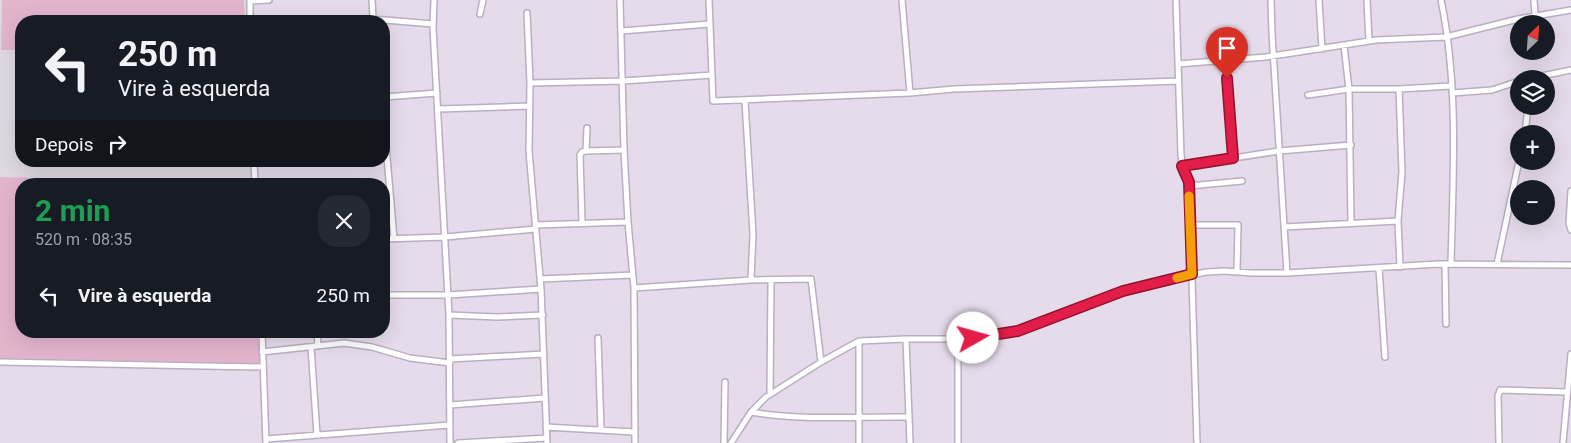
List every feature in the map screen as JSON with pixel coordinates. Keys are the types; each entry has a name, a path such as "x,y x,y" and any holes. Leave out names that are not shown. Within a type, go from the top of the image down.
{"street":[{"path":"250,15 250,0 269,0"},
{"path":"372,0 373,15"},
{"path":"434,0 433,24 449,315 450,443"},
{"path":"480,14 483,0"},
{"path":"620,0 624,150 634,288 634,443"},
{"path":"708,0 714,101 910,93 954,89 1178,81"},
{"path":"902,0 910,93"},
{"path":"1176,0 1181,155 1182,166 1189,186 1197,443"},
{"path":"1272,0 1272,34 1287,272"},
{"path":"1319,0 1322,49"},
{"path":"1367,0 1369,41"},
{"path":"1441,0 1448,36 1454,144 1451,264"},
{"path":"1534,0 1535,15"},
{"path":"1541,15 1571,10"},
{"path":"458,443 547,440 543,315 529,151 530,82 527,12"},
{"path":"390,21 433,24"},
{"path":"1178,64 1274,56 1369,41 1448,36 1510,22"},
{"path":"621,31 709,24"},
{"path":"1344,46 1349,89 1351,223"},
{"path":"1226,60 1233,158"},
{"path":"1555,73 1571,70"},
{"path":"530,82 623,80 712,75"},
{"path":"1452,93 1492,90 1510,84"},
{"path":"1308,95 1349,89 1451,86"},
{"path":"1400,89 1402,172 1398,221 1400,267"},
{"path":"390,97 437,93"},
{"path":"745,101 753,234 751,280"},
{"path":"439,109 530,106"},
{"path":"586,151 587,128"},
{"path":"1182,166 1351,144"},
{"path":"582,222 580,155 586,151 624,150"},
{"path":"1497,264 1517,170"},
{"path":"1189,186 1242,181"},
{"path":"1571,191 1569,223 1571,230"},
{"path":"390,196 394,239"},
{"path":"1284,227 1398,221"},
{"path":"390,239 445,237 582,222 628,222"},
{"path":"1190,225 1238,225 1237,272"},
{"path":"1445,264 1446,324"},
{"path":"731,443 751,412 770,394 859,341 958,339 1018,331 1123,291 1192,274 1215,271 1287,272 1445,264 1571,265"},
{"path":"1379,268 1385,357"},
{"path":"540,279 633,275"},
{"path":"634,288 751,280 811,279 821,362"},
{"path":"770,394 771,280"},
{"path":"390,295 448,296 541,289"},
{"path":"449,315 497,317 543,315"},
{"path":"262,338 266,441 317,435 450,425"},
{"path":"317,338 318,346"},
{"path":"598,338 601,430"},
{"path":"906,339 910,443"},
{"path":"958,339 958,443"},
{"path":"859,341 859,443"},
{"path":"262,352 344,343 372,347 410,358 450,361 544,354"},
{"path":"311,347 317,435"},
{"path":"1563,443 1571,354"},
{"path":"0,362 262,367"},
{"path":"724,382 724,443"},
{"path":"1498,443 1498,396 1500,390 1567,392"},
{"path":"450,405 545,398"},
{"path":"751,412 821,418 860,416 909,417"},
{"path":"546,427 634,432"}],"shaded area":[{"path":"0,0 1571,0 1571,443 0,443"},
{"path":"0,0 244,0 245,15 15,15 15,167 252,167 253,178 0,177"},
{"path":"2,0 244,0 245,15 15,15 15,50 1,50"},
{"path":"0,177 42,178 15,178 15,338 259,338 260,364 0,358"}],"slow traffic":[{"path":"1177,278 1192,274 1189,196"}],"route":[{"path":"973,338 1018,331 1123,291 1192,274 1189,182 1182,166 1233,158 1227,78"}]}
